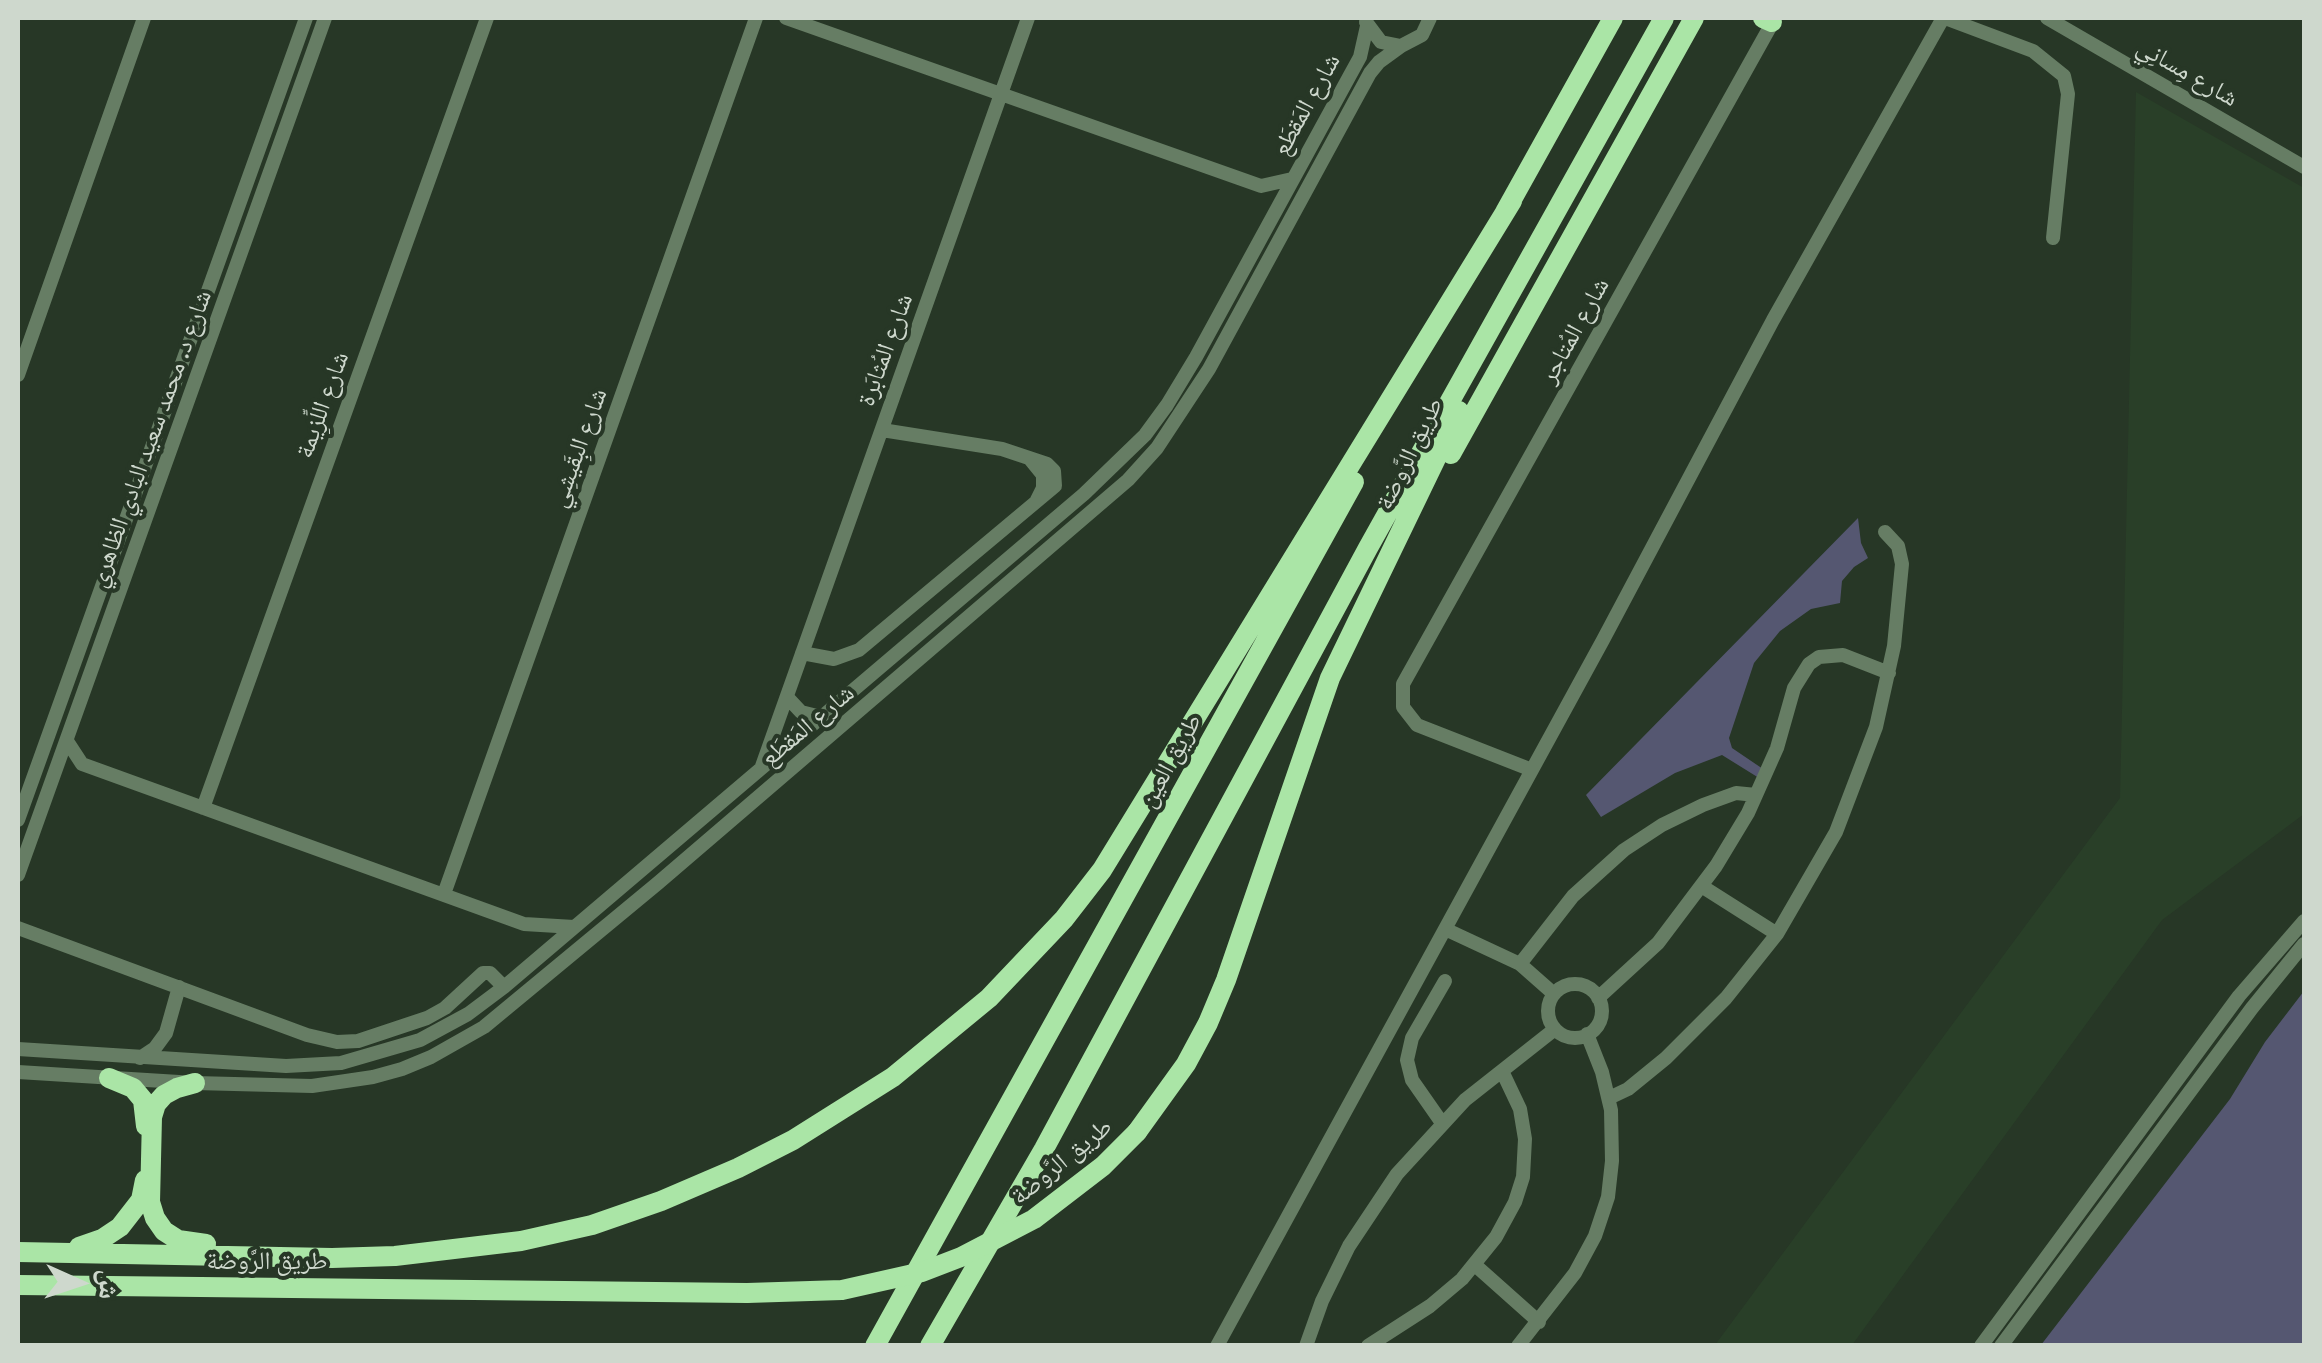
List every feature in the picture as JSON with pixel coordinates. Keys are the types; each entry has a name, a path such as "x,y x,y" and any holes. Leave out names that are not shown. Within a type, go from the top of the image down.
{"highway":[{"path":"1512,200 1613,18"},
{"path":"930,1346 1044,1149 1368,548 1664,18"},
{"path":"1354,626 1694,18"},
{"name":"طريق الرَّوضة","path":"18,1252 332,1258 395,1256 521,1241 592,1225 661,1202 738,1168 840,1112 906,1068 989,998 1064,918 1102,870 1512,200"},
{"name":"طريق العين","path":"875,1346 1512,200"},
{"name":"طريق الرَّوضة","path":"18,1285 747,1294 842,1290 922,1272 961,1257 1002,1238 1056,1204 1137,1132 1186,1064 1220,995 1304,750 1354,626 1554,214"},
{"path":"64,1252 102,1240 120,1227 140,1200 145,1184 147,1116 143,1100 133,1088 109,1078"},
{"path":"195,1084 164,1095 152,1117 150,1202 164,1231 178,1240 196,1244 283,1248 332,1258"}],"street":[{"path":"18,375 144,18"},
{"name":"شارع د. محمد سعيد البادي الظاهري","path":"18,820 306,18"},
{"name":"شارع د. محمد سعيد البادي الظاهري","path":"18,876 325,18"},
{"name":"شارع اللِّزِيمة","path":"202,808 486,18"},
{"name":"شارع البِقَيشِي","path":"444,894 756,18"},
{"path":"786,18 1261,186 1292,179"},
{"name":"شارع المُثابَرة","path":"761,770 1028,18"},
{"name":"شارع المَقطَع","path":"18,1072 195,1084 327,1085 372,1077 431,1057 484,1027 1099,508 1157,448 1209,369 1370,73 1401,46 1422,36 1430,18"},
{"path":"1217,1346 1774,320 1944,18 2026,47 2048,60 2064,76 2068,94 2052,238"},
{"name":"شارع مِسانِي","path":"2047,18 2304,167"},
{"name":"شارع المُتاجر","path":"1532,770 1417,725 1403,707 1403,684 1770,19"},
{"path":"1366,22 1381,42 1401,46"},
{"name":"شارع المَقطَع","path":"18,1049 189,1062 314,1066 368,1058 407,1045 444,1028 504,987 1095,485 1144,435 1196,356 1360,57 1366,22"},
{"path":"1261,186 1272,216"},
{"path":"802,654 834,659 859,650 1052,490 1055,476 1047,464 988,445 882,430"},
{"path":"1609,1098 1628,1090 1726,998 1777,934 1836,832 1867,756 1889,672 1902,564 1898,546 1886,532"},
{"path":"947,611 953,614 956,630"},
{"path":"1598,998 1658,942 1703,887 1756,796 1777,748 1794,688 1809,664 1820,657 1843,656 1889,672"},
{"path":"788,697 802,712 822,718"},
{"path":"54,719 66,720 82,764"},
{"path":"54,776 82,764 524,924 575,927"},
{"path":"1520,964 1573,896 1624,850 1703,805 1736,793 1756,796"},
{"path":"656,859 646,876 650,883 658,883"},
{"path":"1703,887 1777,934"},
{"path":"1980,1346 2239,996 2304,921"},
{"path":"524,924 534,936 538,958"},
{"path":"1445,929 1520,964 1554,994"},
{"path":"19,930 317,1038 348,1042 432,1016 483,972 490,973 504,987"},
{"path":"2001,1346 2252,1008 2304,944"},
{"path":"1442,1122 1416,1087 1407,1060 1412,1038 1445,982"},
{"path":"1573,984 1588,987 1598,998 1600,1018 1587,1034 1574,1038 1555,1030 1548,1008 1554,994 1573,984"},
{"path":"139,1058 155,1048 166,1033 179,988"},
{"path":"1306,1346 1335,1273 1365,1220 1405,1164 1442,1122 1555,1030"},
{"path":"166,1033 189,1062"},
{"path":"1518,1346 1576,1273 1602,1218 1612,1161 1609,1098 1587,1034"},
{"path":"1368,1346 1430,1306 1474,1265 1506,1220 1523,1177 1526,1152 1515,1096 1502,1072"},
{"path":"1474,1265 1539,1322"}],"shaded area":[{"path":"2136,92 2304,188 2304,814 2162,920 1852,1345 1715,1345 2120,798"},
{"path":"1858,518 1861,543 1868,558 1842,581 1840,603 1811,609 1780,631 1754,663 1729,738 1732,748 1763,769 1759,778 1722,755 1675,773 1601,817 1586,795"},
{"path":"2304,991 2304,1345 2041,1345 2230,1099 2265,1042"}]}
